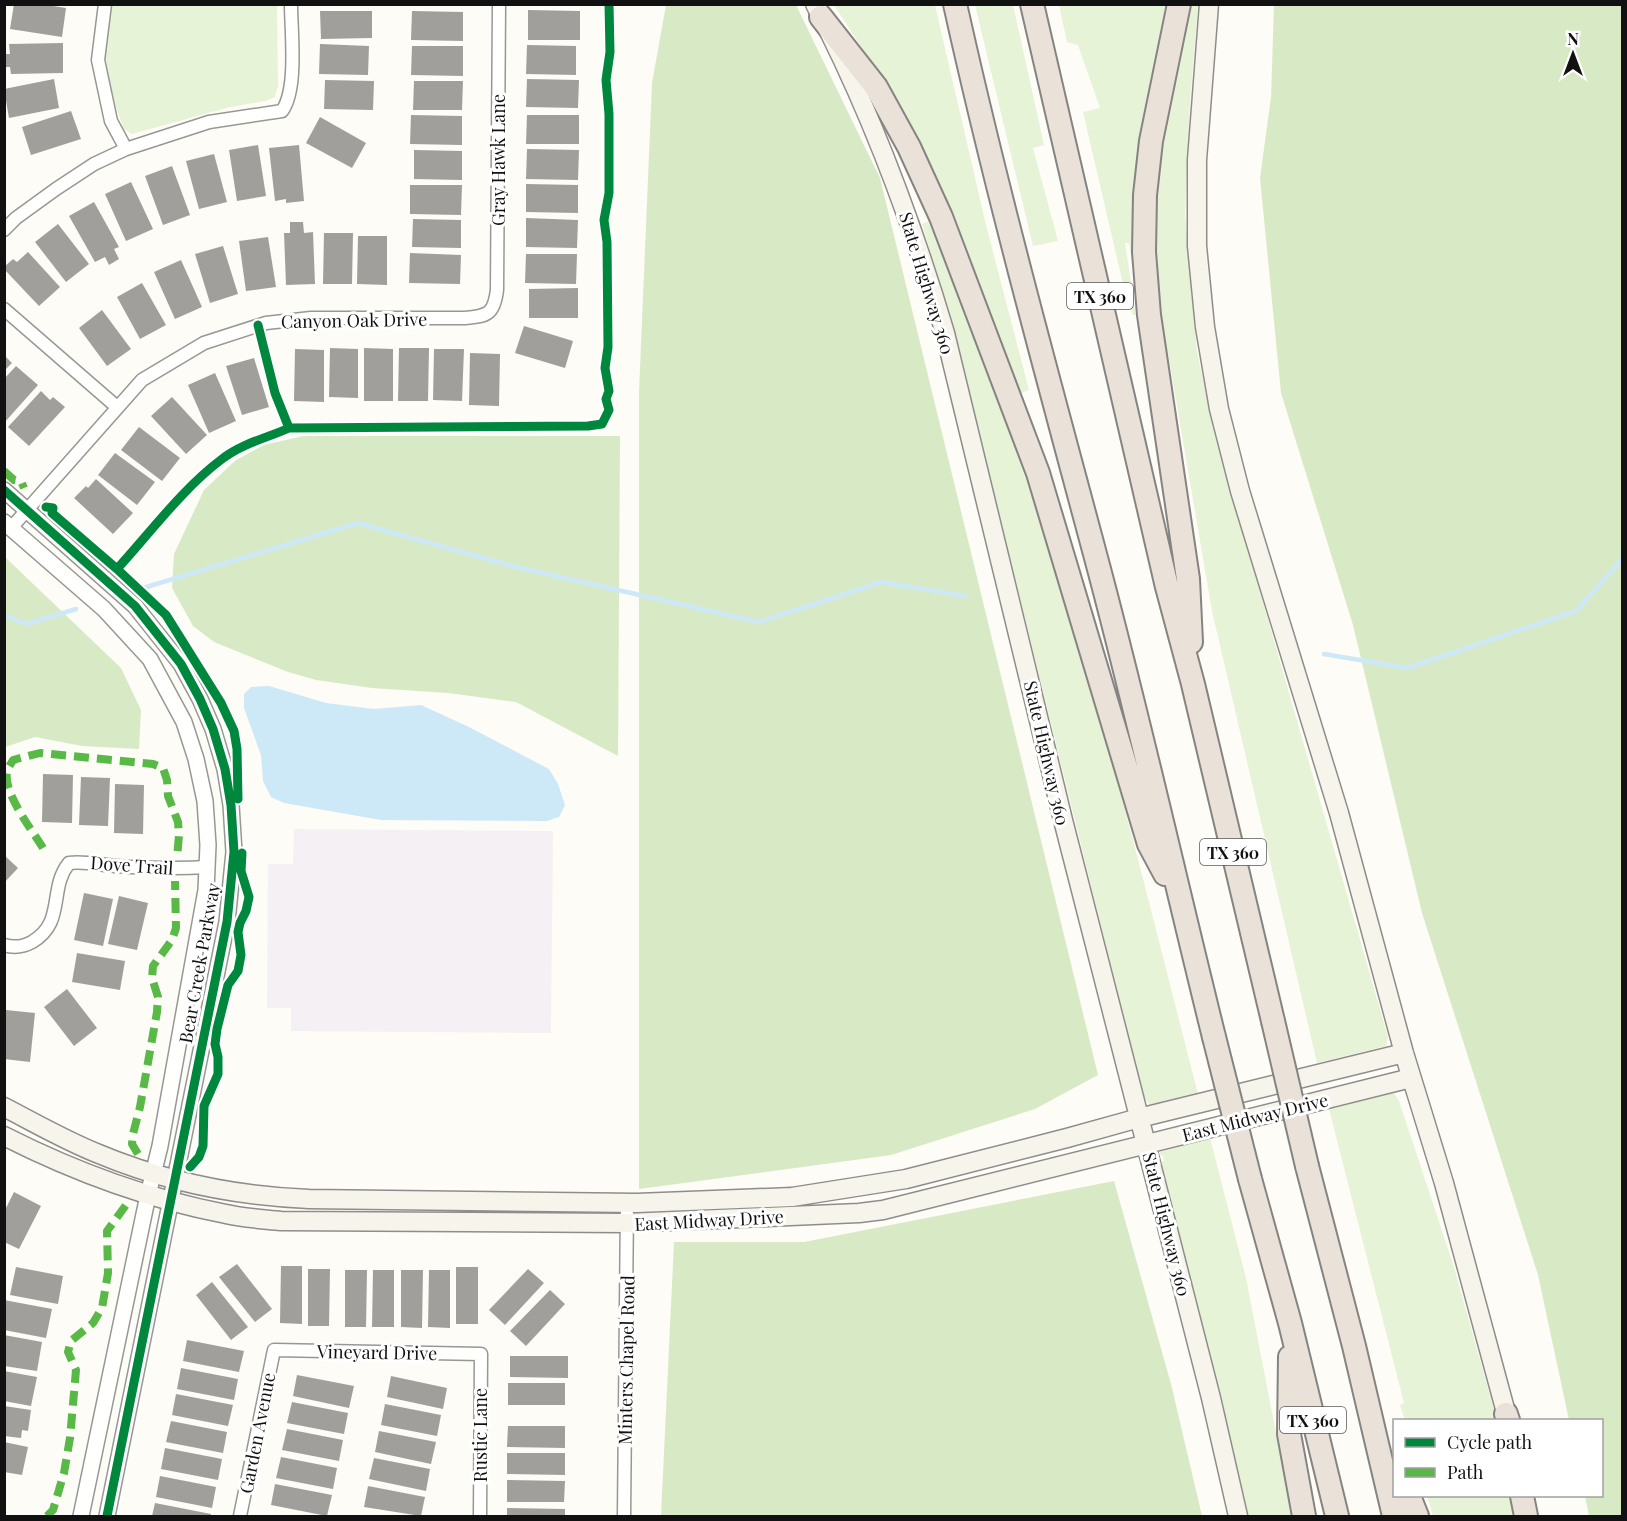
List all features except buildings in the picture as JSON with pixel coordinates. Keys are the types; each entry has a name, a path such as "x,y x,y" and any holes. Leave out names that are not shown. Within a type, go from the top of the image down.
{"highway":[{"name":"TX 360","path":"955,4 1014,251 1095,556 1214,1037 1290,1323 1337,1516"},
{"name":"TX 360","path":"1032,4 1167,587 1193,684 1307,1166 1354,1346 1394,1516"},
{"path":"1179,4 1151,141 1145,195 1144,252 1149,315 1188,579 1193,684"},
{"path":"818,11 876,87 909,147 941,218 1038,473 1149,844 1181,904"},
{"path":"1290,1323 1289,1434 1304,1516"},
{"path":"1354,1346 1393,1451"},
{"path":"1409,1497 1417,1516"},
{"path":"1522,1497 1526,1516"}],"main road":[{"path":"1209,4 1197,160 1197,246 1205,327 1219,409 1240,491 1339,813 1411,1078 1444,1183 1507,1418"},
{"name":"State Highway 360","path":"818,11 862,101 900,196 926,269 945,333 1063,820 1211,1398 1238,1516"},
{"name":"East Midway Drive","path":"4,1107 98,1154 174,1180 220,1190 273,1197 627,1203 792,1197 906,1179 1139,1118 1404,1053"},
{"name":"East Midway Drive","path":"4,1136 95,1177 169,1201 228,1215 280,1221 627,1224 883,1210 1411,1078"},
{"path":"1530,1497 1536,1516"}],"street":[{"path":"105,4 98,60 111,121 126,149"},
{"path":"4,230 16,218 56,189 94,164 126,149 209,122 282,111 292,89 291,4"},
{"name":"Gray Hawk Lane","path":"489,313 495,304 497,290 499,4"},
{"path":"4,309 117,407"},
{"name":"Canyon Oak Drive","path":"8,525 27,509 142,380 204,343 266,323 311,318 465,318 489,313"},
{"name":"Bear Creek Parkway","path":"4,489 135,606 181,664 213,729 225,769 231,805 234,852 226,922 107,1516"},
{"name":"Bear Creek Parkway","path":"8,525 104,609 150,659 184,722 196,759 205,801 208,845 206,890 154,1173 81,1516"},
{"name":"Dove Trail","path":"4,945 12,947 28,944 43,935 51,923 62,872 69,863 84,861 112,866 173,869 207,867"},
{"name":"Minters Chapel Road","path":"624,1516 627,1203"},
{"name":"Vineyard Drive","path":"274,1350 481,1354"},
{"name":"Garden Avenue","path":"240,1516 274,1350"},
{"name":"Rustic Lane","path":"480,1516 481,1354"}],"shaded area":[{"path":"294,829 553,831 551,1033 291,1031 291,1008 267,1008 268,864 293,864"}],"green space":[{"path":"111,5 277,5 278,85 275,97 132,134 124,129 103,59"},
{"path":"666,5 796,5 880,178 1098,1075 1035,1109 891,1155 639,1189 639,392 652,83"},
{"path":"834,5 935,5 986,225 1029,390 1016,395 913,141 873,65"},
{"path":"975,5 1013,5 1044,145 1033,148 1058,241 1033,246"},
{"path":"1059,5 1171,5 1138,277 1134,276 1129,243 1125,243 1136,315 1133,315 1127,301 1083,112 1100,108 1078,45 1067,42"},
{"path":"1186,5 1198,5 1190,102 1185,215 1197,352 1218,446 1388,1037 1386,1046 1317,1063 1212,611 1168,353 1163,350 1152,239 1154,188"},
{"path":"1274,5 1622,5 1622,1516 1589,1516 1585,1497 1603,1497 1603,1419 1569,1419 1538,1275 1422,913 1353,625 1281,393 1260,178 1271,97"},
{"path":"932,220 1005,410 1045,526 1106,738 1198,1094 1150,1105 1143,1095 950,316 922,224"},
{"path":"303,436 620,436 618,756 516,702 448,693 372,688 316,680 288,672 214,642 193,626 172,588 174,554 204,490 236,460 264,445"},
{"path":"5,557 121,668 141,710 139,749 82,746 35,737 5,747"},
{"path":"1394,1093 1399,1101 1453,1264 1497,1419 1405,1419 1400,1405 1404,1403 1329,1109"},
{"path":"1210,1138 1246,1278 1292,1516 1248,1516 1162,1170 1161,1163 1164,1160 1159,1154 1161,1152"},
{"path":"1114,1181 1171,1384 1202,1516 661,1516 674,1242 804,1242"},
{"path":"1427,1497 1512,1497 1517,1516 1433,1516"}],"water":[{"path":"269,686 326,703 374,709 421,705 549,769 558,784 565,805 559,817 547,821 381,820 284,803 271,797 263,781 261,755 244,708 244,694 251,687"}],"waterway":[{"path":"143,588 358,523 516,567 759,622 881,582 965,596"},
{"path":"1324,654 1407,668 1576,611 1622,559"},
{"path":"4,615 27,624 76,609"}],"marked path":[{"path":"4,471 14,480 21,481 24,488"},
{"path":"43,848 19,811 7,781 7,770 13,760 40,753 153,764 163,768 167,780 168,796 178,822 177,858"},
{"path":"138,1154 132,1144 133,1134 157,1012 158,997 152,978 153,966 172,940 176,928 175,881"},
{"path":"47,1516 53,1510 64,1473 70,1438 76,1370 68,1352 71,1341 93,1323 102,1308 108,1273 107,1231 126,1205"}],"cycle path":[{"path":"46,507 53,508 52,513 117,569 180,497 222,459 255,441 289,428 588,426 602,424 609,410 606,399 609,391 605,368 608,347 607,242 604,220 609,193 609,114 606,80 610,52 609,4"},
{"path":"258,325 275,393 289,428"},
{"path":"4,490 135,606 181,664 213,729 225,769 231,805 234,852 227,922 107,1516"},
{"path":"117,569 166,615 221,703 234,731 237,749 238,799"},
{"path":"190,1167 199,1157 203,1146 204,1106 218,1074 215,1044 217,1029 228,985 238,971 241,955 238,932 249,897 241,871 242,853"}]}
